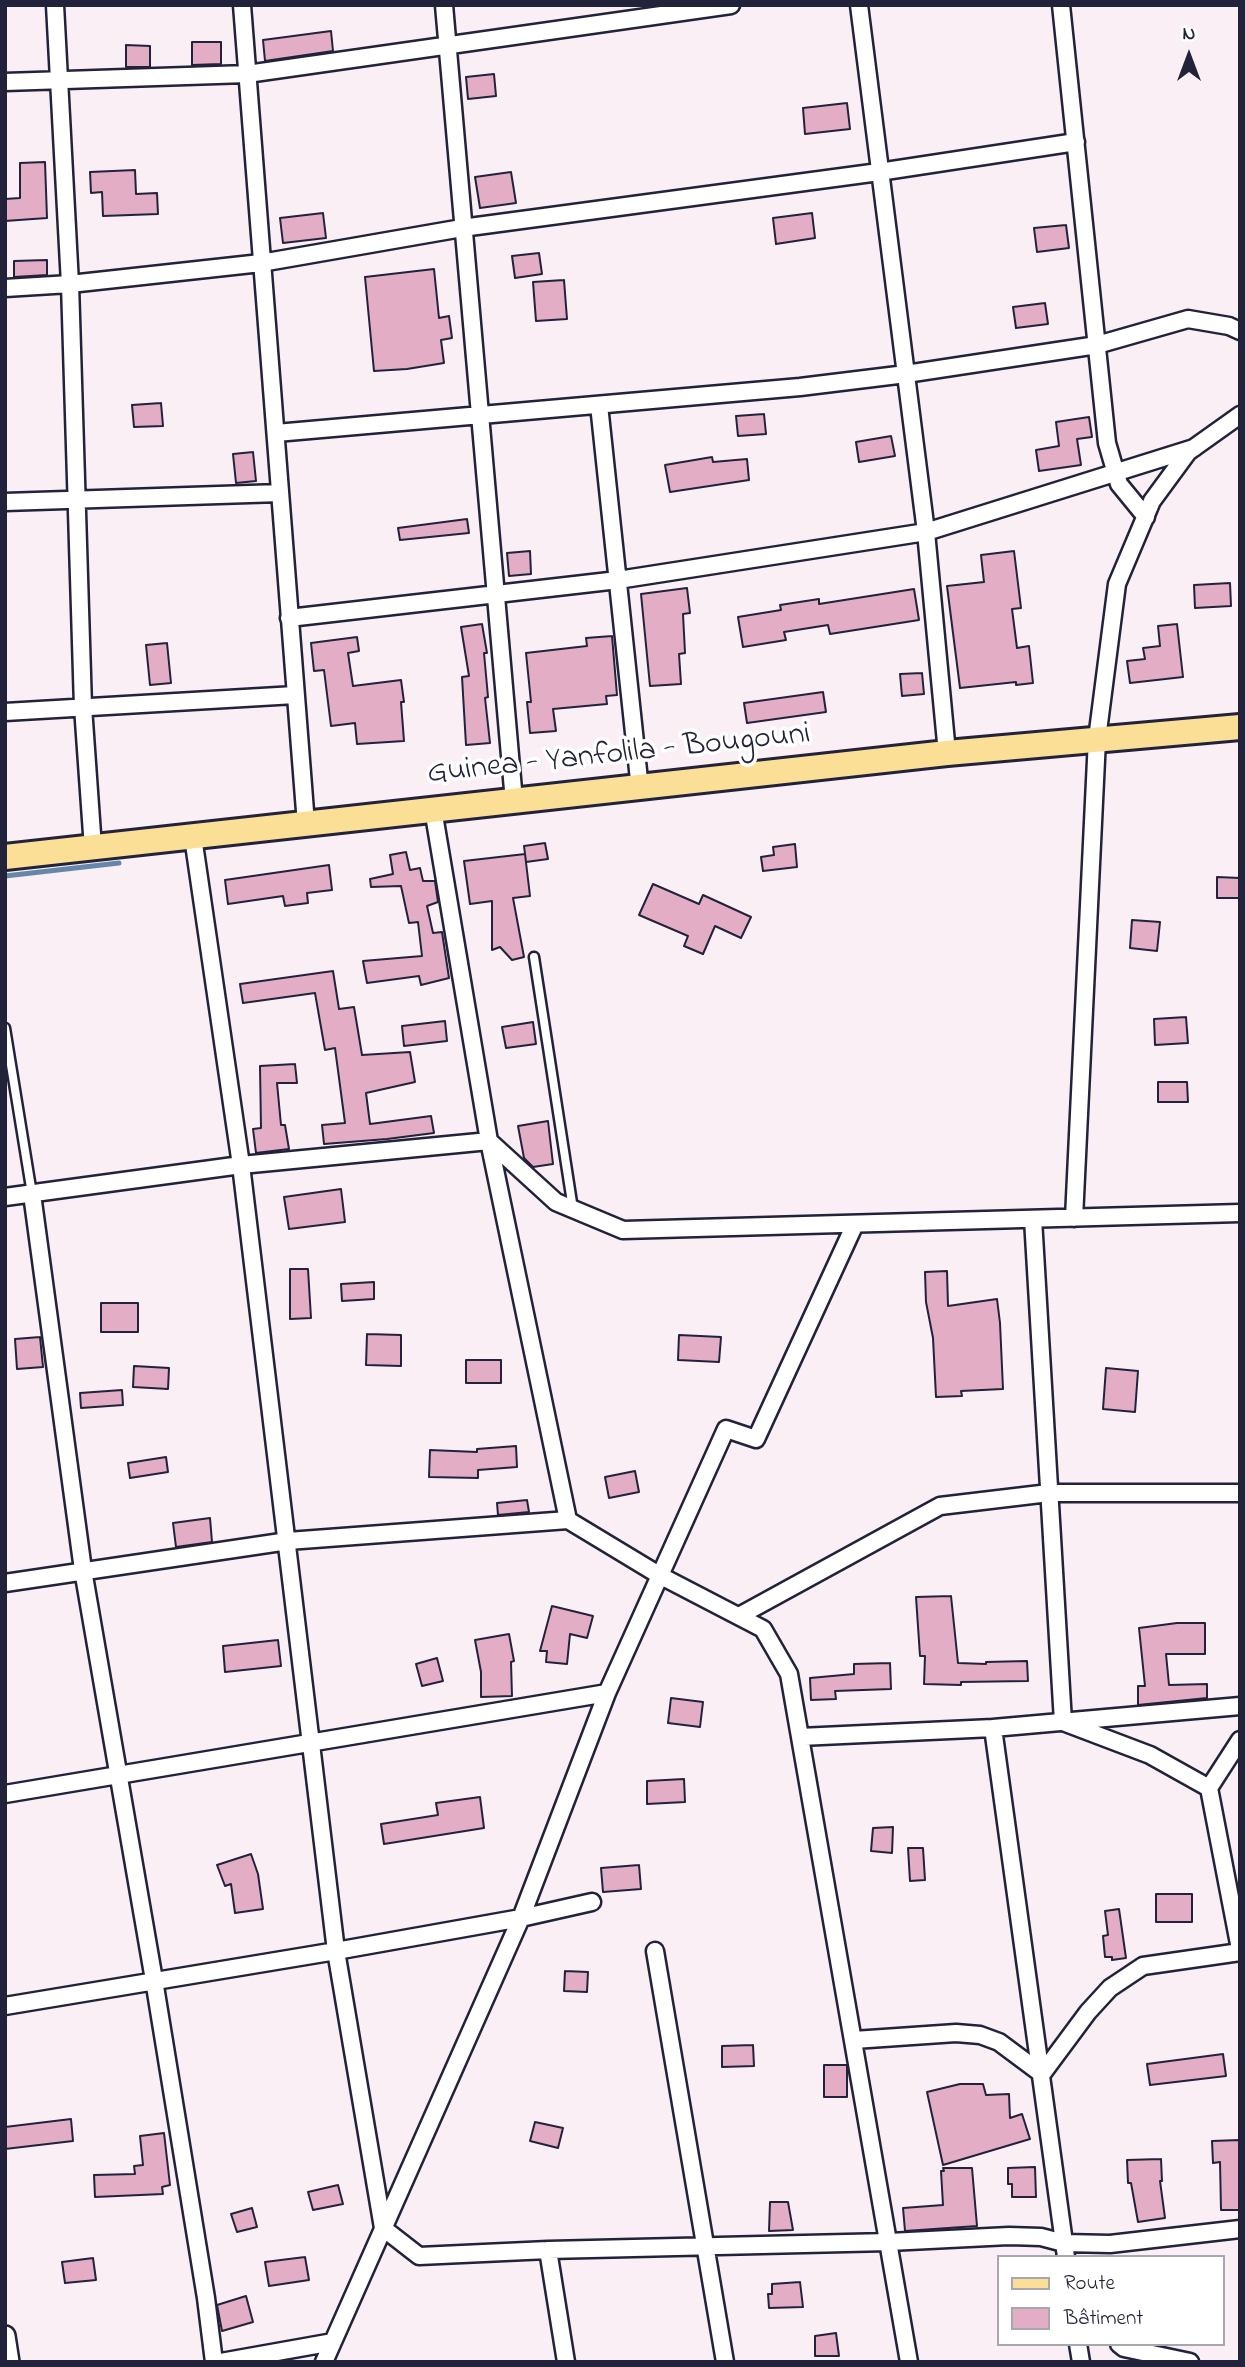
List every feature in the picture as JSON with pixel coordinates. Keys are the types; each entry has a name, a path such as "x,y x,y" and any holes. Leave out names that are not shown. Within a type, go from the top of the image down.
{"main road":[{"name":"Guinea - Yanfolila - Bougouni","path":"5,857 947,753 1240,727"}],"street":[{"path":"55,5 70,284 83,707 93,848"},
{"path":"242,5 306,824"},
{"path":"443,5 514,801"},
{"path":"5,82 247,74 448,45 649,11 731,5"},
{"path":"859,5 926,532 947,753"},
{"path":"1061,5 1107,443 1119,484 1146,517"},
{"path":"5,288 70,284 261,263 462,228 879,173 1076,142"},
{"path":"276,433 800,387 906,374 1097,345 1188,319 1240,331"},
{"path":"599,405 640,789"},
{"path":"1074,1218 1097,739 1117,584 1152,501 1188,452 1240,415"},
{"path":"289,618 618,580 926,532 1194,448"},
{"path":"5,502 280,493"},
{"path":"5,712 295,695"},
{"path":"433,809 489,1141 568,1521"},
{"path":"193,837 240,1165 336,1951 383,2228 419,2256 1009,2236 1041,2237 1065,2250 1240,2229"},
{"path":"5,1197 240,1165 489,1141 556,1202 624,1230 1240,1213"},
{"path":"32,1194 83,1570 154,1980 214,2362"},
{"path":"1033,1219 1063,1722"},
{"path":"324,2362 521,1918 607,1693 726,1429 755,1439 855,1224"},
{"path":"738,1616 940,1506 1049,1493 1240,1493"},
{"path":"5,1583 288,1541 568,1521 659,1575 763,1629 789,1674 909,2362"},
{"path":"5,1794 607,1693"},
{"path":"800,1737 993,1728 1240,1706"},
{"path":"1063,1722 1150,1755 1209,1788"},
{"path":"993,1728 1065,2250"},
{"path":"1042,2074 1088,2012 1110,1989 1143,1966 1240,1951 1209,1788 1240,1740"},
{"path":"5,2006 336,1951 521,1918 592,1902"},
{"path":"655,1951 725,2362"},
{"path":"854,2040 956,2033 980,2035 999,2042 1042,2074"},
{"path":"548,2250 566,2362"},
{"path":"5,2336 9,2362"},
{"path":"221,2362 333,2342"},
{"path":"1122,2346 1190,2362"}],"lane":[{"path":"534,957 573,1209"},
{"path":"5,1028 32,1194"}],"building":[{"path":"331,31 333,51 265,61 263,40"},
{"path":"192,42 221,42 221,64 192,65"},
{"path":"126,45 150,46 150,67 126,67"},
{"path":"494,74 496,96 468,99 466,77"},
{"path":"847,103 850,129 805,134 803,108"},
{"path":"45,162 47,218 5,221 5,199 20,198 20,163"},
{"path":"135,170 136,194 157,193 158,214 103,216 102,192 91,193 90,172"},
{"path":"511,172 516,203 480,208 475,177"},
{"path":"323,213 326,238 283,243 280,218"},
{"path":"812,213 815,238 776,244 773,218"},
{"path":"1066,225 1069,248 1037,252 1034,228"},
{"path":"539,253 542,274 515,278 512,256"},
{"path":"47,260 47,275 14,277 14,261"},
{"path":"434,269 439,318 449,316 452,338 441,340 444,363 374,371 365,277"},
{"path":"564,280 567,319 536,321 533,282"},
{"path":"1045,303 1048,324 1016,328 1013,307"},
{"path":"161,403 163,426 134,427 132,405"},
{"path":"764,414 766,434 738,436 736,416"},
{"path":"1089,417 1092,437 1077,439 1081,465 1039,471 1036,450 1059,446 1056,422"},
{"path":"891,436 895,456 859,462 856,442"},
{"path":"253,452 256,481 236,483 233,454"},
{"path":"712,457 713,462 747,459 749,480 670,492 665,465"},
{"path":"467,519 469,533 400,540 398,528"},
{"path":"530,551 531,574 509,576 507,553"},
{"path":"1014,551 1021,608 1012,609 1017,648 1029,646 1033,683 1016,685 1016,682 960,688 947,586 984,582 981,555"},
{"path":"1230,583 1231,606 1195,608 1194,585"},
{"path":"687,588 690,613 683,614 685,653 679,654 681,684 650,686 641,594"},
{"path":"914,589 919,620 830,634 828,625 784,632 786,640 743,647 738,617 781,610 780,605 819,599 819,604"},
{"path":"482,624 487,653 484,653 488,697 485,698 490,743 466,745 462,677 469,676 461,627"},
{"path":"1177,624 1183,677 1130,683 1127,661 1145,659 1143,648 1160,646 1158,626"},
{"path":"612,636 617,695 606,696 607,704 553,709 556,731 530,733 527,702 531,702 526,653 587,646 586,638"},
{"path":"357,637 359,651 348,653 353,686 401,680 404,741 357,744 355,723 331,726 324,670 314,671 311,643"},
{"path":"167,643 171,683 150,685 146,645"},
{"path":"922,673 924,694 902,696 900,674"},
{"path":"823,692 826,712 747,723 744,703"},
{"path":"545,843 548,859 526,862 524,846"},
{"path":"795,844 797,867 763,871 761,857 774,855 773,847"},
{"path":"406,852 410,870 420,868 423,881 435,881 438,902 427,906 433,933 442,932 449,978 421,985 419,976 367,983 363,961 422,956 418,922 409,923 401,886 371,887 370,879 393,874 390,855"},
{"path":"525,854 530,896 513,898 524,957 512,960 500,947 492,950 492,901 470,904 464,861"},
{"path":"329,865 332,890 307,893 308,903 285,906 283,896 228,904 225,880"},
{"path":"1217,877 1240,878 1240,898 1217,898"},
{"path":"653,884 699,904 703,895 751,917 741,938 715,926 703,954 684,946 688,936 639,915"},
{"path":"1132,920 1160,922 1157,951 1130,948"},
{"path":"333,971 339,1009 354,1007 362,1055 410,1052 415,1082 366,1093 370,1124 431,1116 434,1133 324,1144 322,1125 345,1123 335,1048 325,1050 315,993 243,1003 240,984"},
{"path":"1186,1017 1188,1043 1155,1045 1154,1019"},
{"path":"445,1021 447,1041 404,1046 402,1026"},
{"path":"533,1022 536,1044 506,1048 502,1027"},
{"path":"295,1064 297,1083 277,1083 281,1125 285,1125 289,1149 256,1153 253,1129 261,1128 260,1066"},
{"path":"1158,1082 1187,1082 1188,1102 1158,1102"},
{"path":"548,1121 553,1164 533,1167 524,1158 518,1126"},
{"path":"341,1189 345,1222 289,1229 284,1197"},
{"path":"290,1269 308,1269 311,1318 290,1319"},
{"path":"947,1271 948,1306 997,1299 1003,1389 961,1391 962,1396 936,1397 933,1338 926,1302 925,1272"},
{"path":"374,1282 374,1299 342,1301 341,1284"},
{"path":"101,1303 138,1303 138,1332 101,1332"},
{"path":"367,1334 401,1335 401,1366 366,1365"},
{"path":"679,1335 721,1337 719,1362 678,1360"},
{"path":"40,1337 43,1367 17,1369 15,1339"},
{"path":"466,1360 501,1360 501,1383 466,1383"},
{"path":"134,1366 169,1368 168,1389 133,1387"},
{"path":"1106,1368 1138,1371 1135,1412 1103,1409"},
{"path":"122,1390 123,1405 81,1408 80,1393"},
{"path":"516,1446 517,1467 478,1470 478,1478 429,1477 430,1450 477,1452 477,1449"},
{"path":"166,1457 168,1472 130,1478 128,1463"},
{"path":"635,1471 639,1492 609,1498 605,1477"},
{"path":"527,1500 529,1512 498,1515 497,1503"},
{"path":"210,1518 212,1542 176,1547 173,1523"},
{"path":"951,1596 958,1663 1027,1661 1028,1681 924,1684 925,1656 920,1656 916,1597"},
{"path":"552,1606 593,1616 587,1638 570,1634 567,1664 546,1662 547,1651 540,1651"},
{"path":"1177,1623 1205,1623 1205,1654 1166,1654 1169,1685 1207,1684 1207,1698 1138,1705 1138,1686 1145,1686 1139,1628"},
{"path":"509,1634 514,1661 511,1662 512,1696 481,1697 481,1672 475,1640"},
{"path":"278,1640 281,1666 225,1672 223,1646"},
{"path":"437,1658 443,1681 422,1686 416,1664"},
{"path":"890,1663 891,1689 835,1691 836,1699 811,1700 810,1678 854,1674 854,1664"},
{"path":"671,1698 703,1702 700,1727 668,1723"},
{"path":"684,1779 685,1802 647,1804 647,1781"},
{"path":"480,1797 484,1828 384,1844 381,1824 438,1815 436,1803"},
{"path":"893,1827 892,1853 871,1851 873,1828"},
{"path":"908,1848 923,1848 925,1880 910,1881"},
{"path":"251,1854 258,1874 263,1909 235,1913 231,1884 225,1886 217,1865"},
{"path":"639,1865 641,1889 603,1892 601,1868"},
{"path":"1156,1894 1192,1894 1192,1922 1156,1922"},
{"path":"1119,1909 1126,1958 1112,1960 1112,1957 1105,1957 1103,1936 1108,1935 1105,1911"},
{"path":"565,1971 588,1972 587,1992 564,1991"},
{"path":"753,2045 754,2066 722,2067 722,2046"},
{"path":"1223,2054 1226,2076 1150,2085 1147,2064"},
{"path":"824,2065 847,2065 847,2097 824,2097"},
{"path":"960,2084 983,2084 986,2095 1009,2094 1010,2118 1022,2114 1030,2139 943,2165 927,2092"},
{"path":"71,2119 73,2141 5,2149 5,2127"},
{"path":"535,2122 563,2128 558,2148 530,2141"},
{"path":"164,2133 170,2185 162,2187 163,2194 95,2197 94,2175 135,2174 134,2166 143,2165 140,2136"},
{"path":"1240,2140 1240,2210 1221,2210 1220,2162 1213,2163 1212,2141"},
{"path":"1161,2159 1160,2181 1165,2218 1138,2222 1131,2183 1128,2183 1127,2160"},
{"path":"1035,2167 1036,2197 1012,2197 1012,2184 1008,2184 1008,2168"},
{"path":"943,2168 972,2168 977,2226 905,2231 903,2208 943,2205"},
{"path":"338,2185 343,2204 313,2210 308,2192"},
{"path":"770,2202 788,2202 793,2230 769,2231"},
{"path":"252,2208 257,2227 237,2232 231,2214"},
{"path":"305,2257 309,2280 269,2286 265,2262"},
{"path":"93,2258 96,2280 65,2283 62,2262"},
{"path":"800,2282 803,2307 769,2308 768,2294 772,2294 772,2284"},
{"path":"246,2296 253,2322 222,2331 217,2305"},
{"path":"836,2333 839,2356 815,2356 815,2336"}],"waterway":[{"path":"5,876 119,863"}]}
